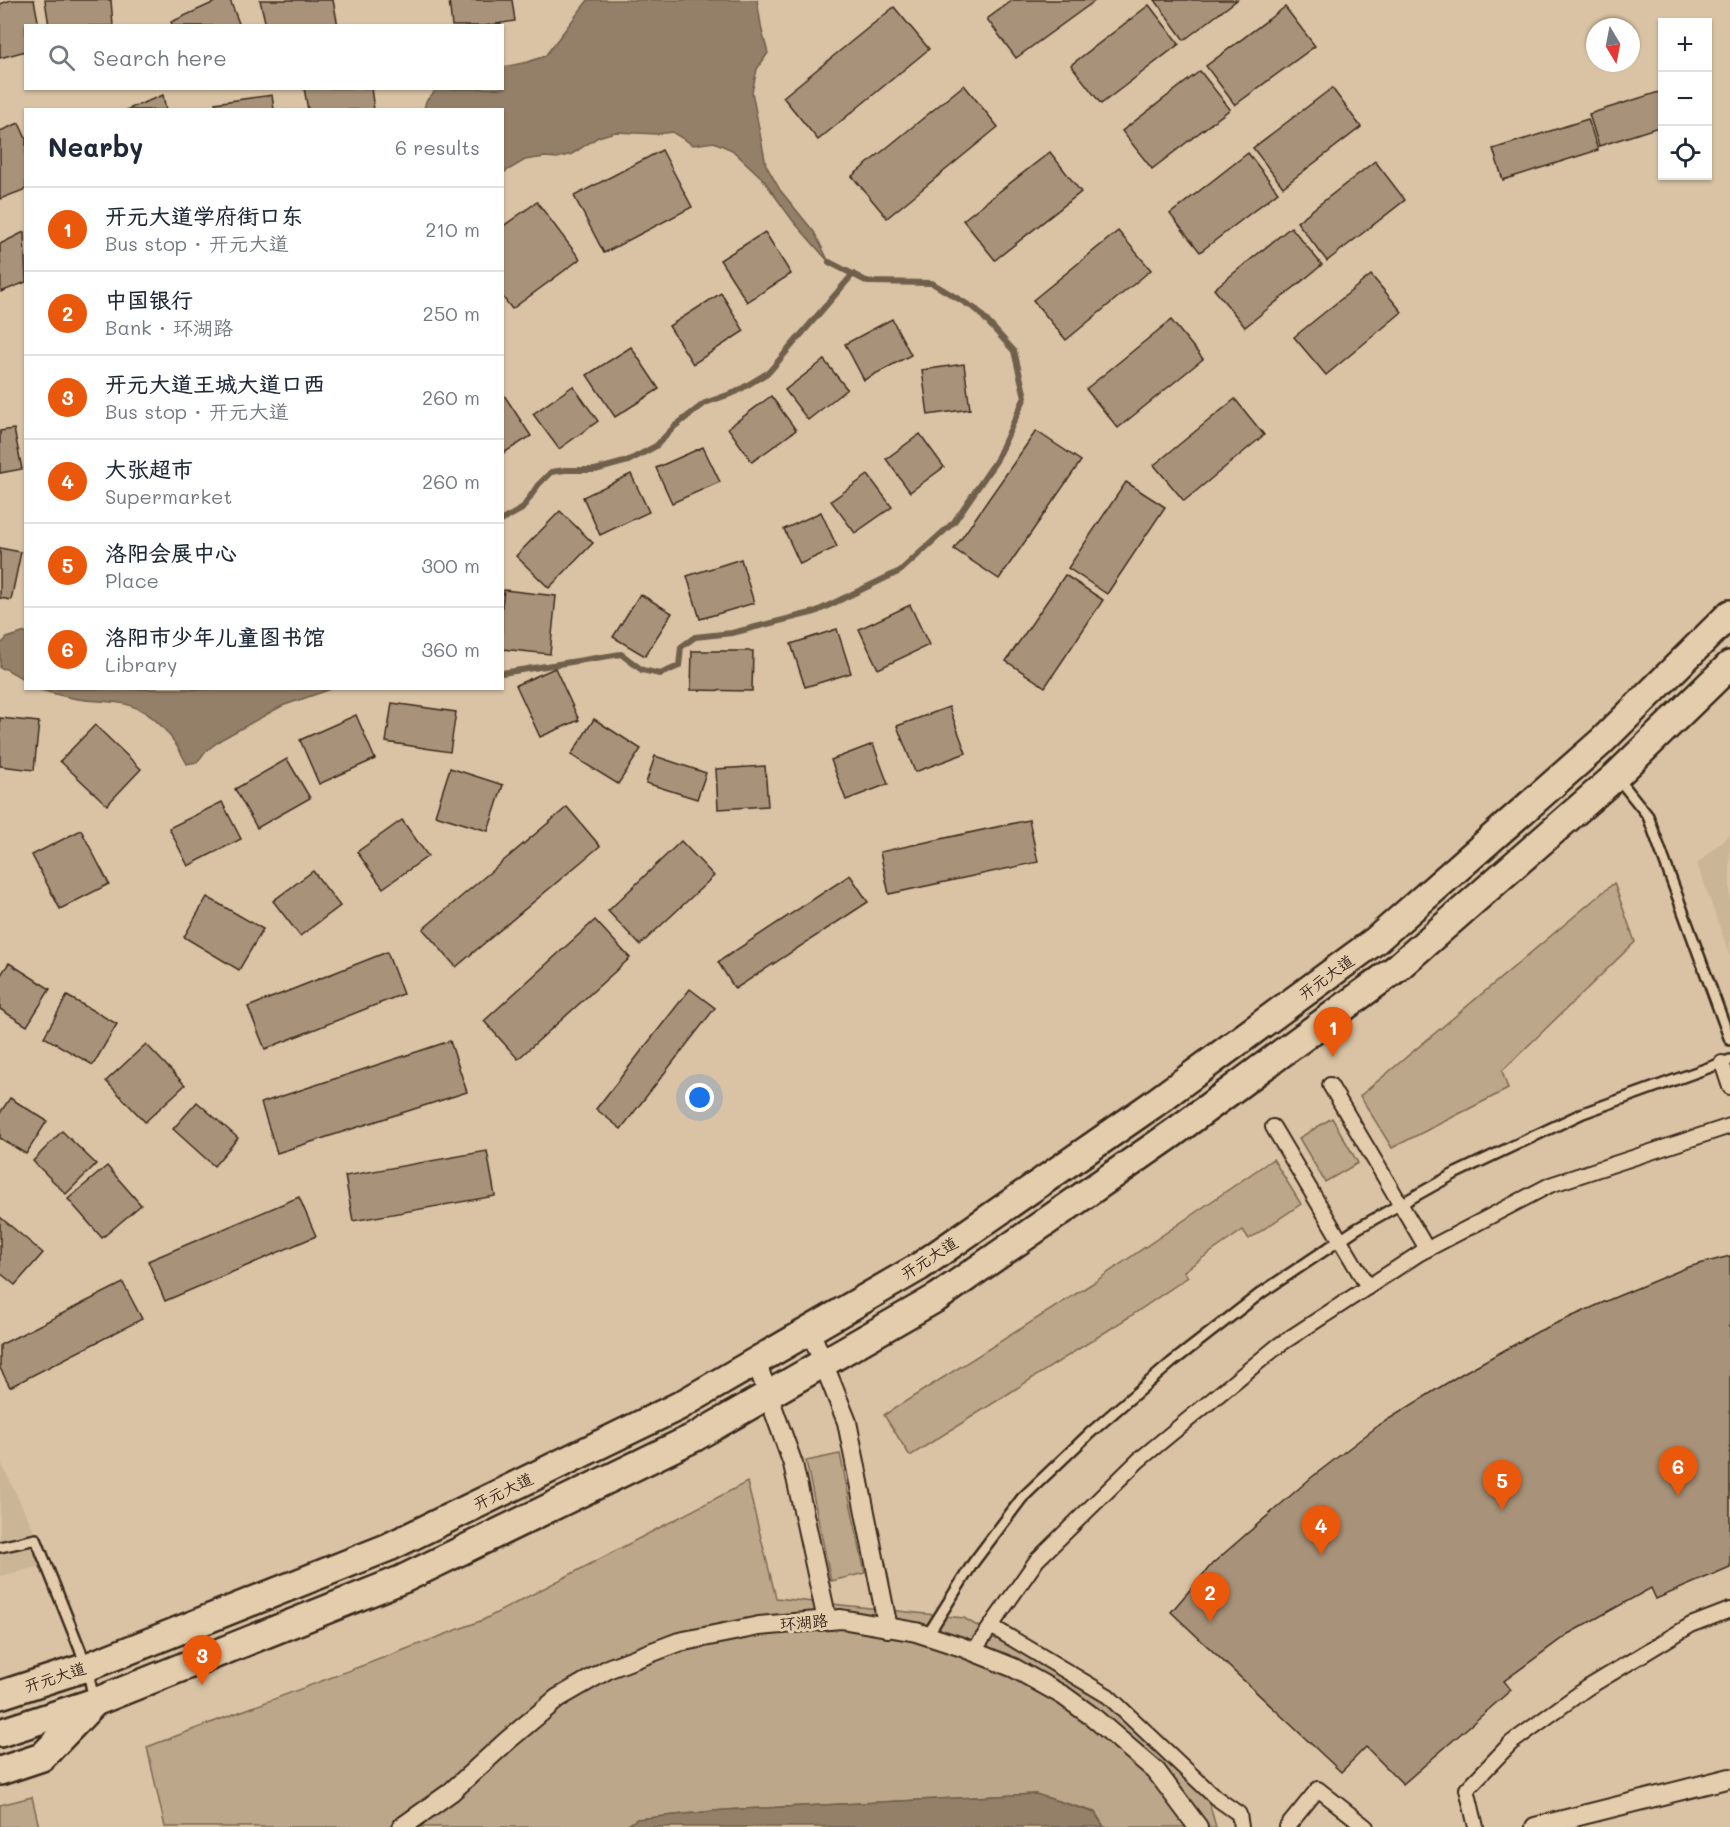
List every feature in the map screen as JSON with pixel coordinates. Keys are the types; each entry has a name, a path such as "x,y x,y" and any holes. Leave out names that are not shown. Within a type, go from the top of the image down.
{"main road":[{"name":"开元大道","path":"0,1695 87,1667 388,1547 679,1406 919,1267 1152,1105 1375,941 1601,742 1730,614"},
{"path":"0,1732 94,1702 403,1579 695,1437 948,1290 1172,1134 1397,968 1616,776 1730,665"},
{"path":"0,1771 42,1757 94,1702"}],"street":[{"path":"1726,1062 1730,1087"},
{"path":"1330,1085 1427,1249"},
{"path":"974,1652 1037,1560 1139,1460 1279,1345 1427,1249 1550,1185 1730,1126"},
{"path":"1273,1127 1368,1287"},
{"path":"810,1330 847,1422 888,1628"},
{"path":"756,1361 793,1464 827,1620"},
{"path":"1476,1827 1467,1789 1511,1743 1587,1688 1691,1625 1730,1610"},
{"name":"环湖路","path":"402,1827 451,1792 558,1698 610,1668 679,1642 759,1626 841,1619 927,1636 974,1652 1014,1668 1064,1696 1093,1717 1156,1772 1198,1827"},
{"path":"991,1626 1108,1696 1215,1797 1239,1814 1241,1827"},
{"path":"1535,1827 1730,1778"},
{"path":"1287,1827 1318,1789 1366,1827"}],"lane":[{"path":"1616,776 1648,816 1730,1040"},
{"path":"927,1636 973,1563 1022,1498 1072,1450 1171,1363 1261,1293 1340,1240 1456,1173 1583,1113 1726,1062"},
{"path":"0,1547 36,1539 87,1667 94,1702"}],"shaded area":[{"path":"588,0 757,0 768,53 757,69 752,92 766,165 780,190 814,232 829,262 793,221 762,178 732,150 714,142 693,145 672,132 657,134 615,132 598,137 572,154 557,158 525,160 504,172 504,108 424,108 426,101 436,90 504,90 504,67 545,56"},
{"path":"24,633 24,679 0,668 0,645 7,638"},
{"path":"40,690 328,690 282,706 222,739 206,751 197,762 187,764 164,728 139,709 123,703 58,695"},
{"path":"1730,834 1730,956 1697,864"},
{"path":"1614,883 1635,942 1502,1071 1508,1089 1392,1148 1360,1096"},
{"path":"1332,1118 1358,1163 1325,1182 1299,1138"},
{"path":"1273,1159 1301,1204 1249,1239 1243,1230 1184,1271 1188,1277 910,1456 884,1415 1093,1283"},
{"path":"840,1454 865,1573 831,1581 806,1461"},
{"path":"0,1460 50,1564 0,1576"},
{"path":"747,1482 776,1598 964,1618 1105,1702 1209,1802 1216,1827 1104,1827 1095,1812 1035,1794 724,1810 637,1819 625,1827 165,1827 147,1747 483,1620"},
{"path":"1036,1794 1095,1813 1104,1827 625,1827 637,1819 724,1810"},
{"path":"32,1797 39,1827 0,1827 0,1805"}],"building":[{"path":"11,0 34,0 39,24 24,24 24,52 0,58 0,4"},
{"path":"45,0 111,0 113,24 49,24"},
{"path":"219,0 230,0 239,24 172,24 171,22"},
{"path":"260,0 333,0 338,24 266,24"},
{"path":"449,0 512,0 515,21 496,24 452,24"},
{"path":"1013,0 1096,0 1016,58 987,19"},
{"path":"1155,0 1237,0 1184,40"},
{"path":"1149,5 1179,44 1101,104 1071,65"},
{"path":"894,7 929,49 818,140 783,97"},
{"path":"1285,7 1315,46 1235,105 1206,66"},
{"path":"1200,71 1230,109 1152,169 1122,131"},
{"path":"964,85 998,127 887,218 852,176"},
{"path":"1332,88 1361,127 1283,187 1253,148"},
{"path":"304,90 371,90 374,108 308,108"},
{"path":"1658,92 1658,127 1599,146 1589,114"},
{"path":"163,95 166,108 131,108"},
{"path":"272,95 274,108 216,108 215,103"},
{"path":"1588,119 1598,150 1503,180 1493,149"},
{"path":"19,123 24,134 24,190 0,199 0,131"},
{"path":"662,150 692,207 604,253 574,196"},
{"path":"1050,152 1081,192 995,260 963,220"},
{"path":"1248,153 1278,192 1200,252 1170,214"},
{"path":"1375,161 1405,200 1327,261 1297,222"},
{"path":"537,202 580,259 512,309 504,299 504,226"},
{"path":"1291,227 1322,265 1245,327 1214,289"},
{"path":"1118,231 1151,270 1066,340 1033,300"},
{"path":"24,232 24,283 1,292 0,244"},
{"path":"765,232 791,274 747,302 720,260"},
{"path":"1371,275 1402,312 1326,375 1294,337"},
{"path":"721,293 744,331 693,364 669,326"},
{"path":"892,319 911,355 864,380 845,344"},
{"path":"1171,320 1203,359 1118,428 1086,389"},
{"path":"631,347 659,389 615,417 587,375"},
{"path":"824,360 847,389 808,420 785,390"},
{"path":"964,364 970,409 928,415 922,370"},
{"path":"573,386 598,421 559,449 533,414"},
{"path":"504,395 531,436 504,453"},
{"path":"771,396 796,430 752,462 728,428"},
{"path":"1235,399 1264,435 1184,501 1154,465"},
{"path":"14,429 22,469 0,473 0,431"},
{"path":"1036,431 1081,461 999,579 954,549"},
{"path":"920,434 944,467 910,492 886,459"},
{"path":"703,447 720,482 672,503 656,468"},
{"path":"631,474 649,512 600,535 583,497"},
{"path":"868,475 892,507 855,533 831,501"},
{"path":"1126,482 1165,507 1107,594 1068,568"},
{"path":"560,511 593,543 549,588 516,556"},
{"path":"821,512 837,547 800,564 784,529"},
{"path":"0,548 21,552 11,600 0,598"},
{"path":"741,559 754,603 700,619 687,576"},
{"path":"1065,575 1103,600 1045,687 1006,661"},
{"path":"504,590 556,596 550,654 504,649"},
{"path":"640,594 672,613 645,656 613,637"},
{"path":"910,605 929,645 878,669 859,629"},
{"path":"837,629 851,673 805,687 791,644"},
{"path":"692,651 753,651 752,691 691,690"},
{"path":"555,668 579,720 540,737 516,685"},
{"path":"392,703 456,712 450,752 386,742"},
{"path":"949,707 966,753 915,772 897,726"},
{"path":"356,715 375,759 319,784 300,740"},
{"path":"0,718 39,722 34,770 0,766"},
{"path":"594,719 641,749 618,784 571,755"},
{"path":"95,725 141,769 107,805 60,761"},
{"path":"873,744 888,784 846,800 831,760"},
{"path":"655,756 706,773 697,799 646,783"},
{"path":"287,759 310,798 257,828 235,789"},
{"path":"765,766 768,806 718,809 716,769"},
{"path":"450,768 503,785 488,831 435,815"},
{"path":"222,802 241,839 188,866 169,828"},
{"path":"567,807 600,846 456,967 423,929"},
{"path":"402,820 428,856 383,888 357,852"},
{"path":"1029,820 1038,862 889,894 880,852"},
{"path":"81,830 109,884 60,909 32,855"},
{"path":"681,841 714,876 640,945 608,911"},
{"path":"313,871 340,906 300,936 273,901"},
{"path":"850,875 868,902 735,989 718,962"},
{"path":"207,897 263,929 239,970 184,937"},
{"path":"595,920 630,958 518,1059 484,1021"},
{"path":"387,952 403,994 265,1049 248,1007"},
{"path":"9,963 50,989 27,1026 0,1009 0,976"},
{"path":"690,989 715,1008 621,1129 596,1109"},
{"path":"67,996 117,1024 93,1065 44,1037"},
{"path":"450,1041 467,1092 277,1153 261,1103"},
{"path":"146,1044 185,1085 145,1122 106,1081"},
{"path":"10,1098 47,1121 26,1154 0,1138 0,1113"},
{"path":"197,1102 238,1138 214,1166 173,1129"},
{"path":"62,1131 96,1164 66,1194 33,1161"},
{"path":"487,1151 495,1196 353,1221 345,1176"},
{"path":"107,1166 141,1205 102,1238 68,1199"},
{"path":"299,1197 316,1236 165,1301 148,1261"},
{"path":"0,1217 43,1253 15,1285 0,1273"},
{"path":"1730,1256 1730,1567 1656,1599 1651,1588 1568,1634 1504,1681 1511,1690 1403,1784 1366,1747 1341,1772 1171,1612 1212,1564 1312,1477 1379,1425 1463,1373 1539,1331 1688,1267"},
{"path":"123,1283 142,1319 10,1387 0,1368 0,1345"}],"waterway":[{"path":"504,673 621,654 642,670 660,674 679,666 681,647 695,637 732,633 815,612 900,571 954,522 996,461 1025,397 1014,351 977,310 932,283 868,282 829,262"},
{"path":"504,519 522,509 538,485 551,472 595,470 628,461 656,446 675,426 705,403 736,392 769,372 853,274"}],"place":[{"name":"开元大道学府街口东","path":"1333,1057"},
{"name":"洛阳市少年儿童图书馆","path":"1678,1496"},
{"name":"洛阳会展中心","path":"1502,1510"},
{"name":"大张超市","path":"1321,1555"},
{"name":"中国银行","path":"1210,1622"},
{"name":"开元大道王城大道口西","path":"202,1685"}]}
